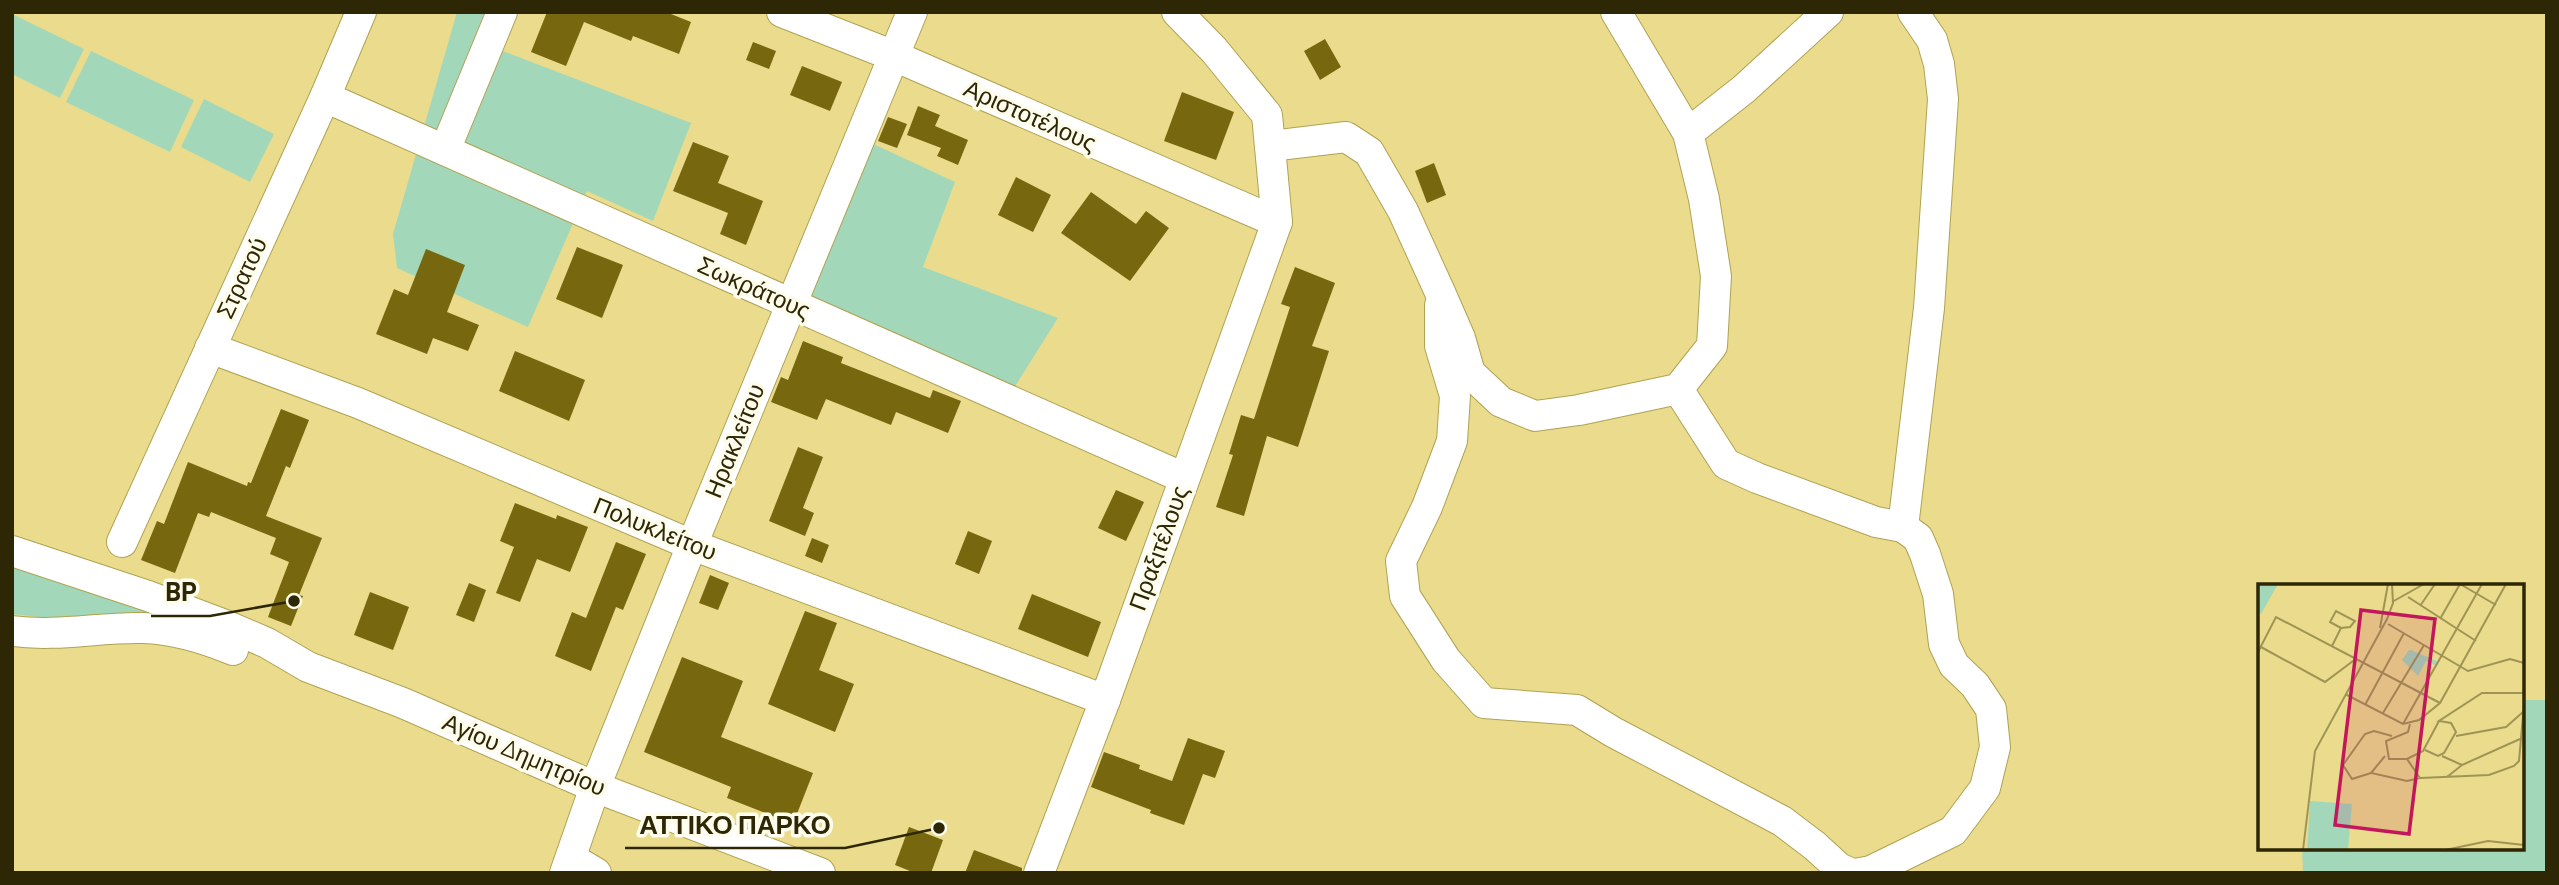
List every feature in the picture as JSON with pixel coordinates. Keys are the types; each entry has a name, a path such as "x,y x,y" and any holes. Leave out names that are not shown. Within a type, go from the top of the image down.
{"street":[{"name":"Στρατού","path":"122,542 325,97 361,12"},
{"path":"445,150 502,12"},
{"name":"Αριστοτέλους","path":"782,12 894,56 1277,222"},
{"name":"Ηρακλείτου","path":"568,865 595,787 692,545 912,12"},
{"path":"1177,12 1214,50 1267,115 1277,222"},
{"path":"1270,146 1346,137 1368,152 1402,211 1439,290 1460,338 1470,373 1501,402 1535,416 1579,410 1678,389 1712,346 1716,276 1704,199 1688,133 1616,12"},
{"path":"1688,133 1744,89 1828,12"},
{"path":"1903,527 1929,308 1943,99 1939,64 1932,40 1913,12"},
{"name":"Σωκράτους","path":"325,97 1184,478"},
{"name":"Πραξιτέλους","path":"1039,873 1105,699 1277,222"},
{"path":"1439,290 1440,346 1455,396 1452,441 1427,507 1401,561 1405,596 1446,660 1484,703 1577,710 1613,732 1782,821 1839,868 1850,873"},
{"name":"Πολυκλείτου","path":"210,348 358,403 692,545 1105,699"},
{"path":"1678,389 1726,464 1876,522 1903,527 1918,538 1938,594 1944,644 1954,665 1975,685 1991,709 1994,747 1985,788 1953,831 1871,871 1860,873"},
{"name":"Αγίου Δημητρίου","path":"12,551 225,625 267,643 308,667 403,703 595,787 820,873"},
{"name":"Αγίου Δημητρίου","path":"12,631 63,634 157,629 200,637 260,662 308,667"},
{"path":"568,865 596,873"}],"green space":[{"path":"457,12 515,12 500,50 691,123 653,221 587,191 528,327 397,268 393,234"},
{"path":"12,14 84,49 60,98 12,74"},
{"path":"91,51 194,100 170,152 66,102"},
{"path":"204,99 274,134 250,182 181,147"},
{"path":"867,141 955,182 923,267 1058,318 1012,391 790,293"},
{"path":"12,564 161,612 56,619 12,614"},
{"path":"2524,700 2547,700 2547,873 2303,873 2302,850 2524,850"}],"building":[{"path":"547,12 666,12 691,22 679,54 633,36 631,41 584,22 566,66 531,52"},
{"path":"1325,39 1341,67 1320,80 1304,51"},
{"path":"753,42 776,51 769,69 746,60"},
{"path":"802,66 842,82 830,111 790,95"},
{"path":"1182,92 1234,112 1216,160 1164,141"},
{"path":"918,106 940,115 935,126 968,140 958,165 937,156 941,148 907,135"},
{"path":"888,117 907,124 897,148 878,141"},
{"path":"693,142 729,156 718,183 763,201 746,245 720,234 728,213 673,191"},
{"path":"1434,163 1446,195 1427,203 1415,171"},
{"path":"1016,177 1051,195 1033,232 998,215"},
{"path":"1091,192 1136,224 1146,211 1169,228 1130,281 1061,233"},
{"path":"577,247 623,265 602,318 556,299"},
{"path":"426,249 465,265 447,312 479,325 468,351 433,338 427,354 376,334 394,289 408,295"},
{"path":"1295,267 1335,283 1312,346 1329,351 1298,447 1267,436 1244,516 1216,507 1233,455 1229,454 1241,415 1254,419 1290,307 1281,304"},
{"path":"803,341 843,357 841,363 930,398 933,390 961,401 948,433 896,412 891,425 826,399 817,420 771,402 781,377 788,380"},
{"path":"515,351 585,380 569,421 499,391"},
{"path":"281,409 309,420 290,468 286,466 266,516 322,538 299,595 303,596 291,626 268,617 289,562 270,554 276,538 211,512 209,517 198,513 175,573 141,560 157,521 164,524 188,462 247,486 248,482 251,483"},
{"path":"798,447 823,457 803,508 814,513 805,536 769,521"},
{"path":"1116,490 1144,502 1126,541 1098,528"},
{"path":"515,503 556,519 557,515 588,527 570,572 537,559 520,602 496,593 514,547 500,541"},
{"path":"968,531 992,541 979,574 955,564"},
{"path":"812,538 829,545 822,563 805,556"},
{"path":"616,542 646,554 623,610 616,607 591,671 555,656 572,612 586,618"},
{"path":"710,575 729,583 718,610 699,603"},
{"path":"469,583 486,590 474,622 456,615"},
{"path":"370,592 409,607 393,650 354,635"},
{"path":"1032,594 1101,622 1088,657 1018,629"},
{"path":"805,611 837,623 819,670 854,684 835,732 768,704"},
{"path":"682,657 743,681 721,737 813,773 793,824 727,798 731,787 644,752"},
{"path":"1188,738 1225,751 1215,778 1203,774 1184,825 1091,787 1104,752 1140,765 1139,769 1172,781"},
{"path":"909,827 943,840 931,873 915,873 895,865"},
{"path":"974,850 1022,868 1022,873 965,873"}],"place":[{"name":"BP","path":"294,601"},
{"name":"ΑΤΤΙΚΟ ΠΑΡΚΟ","path":"939,828"}]}
